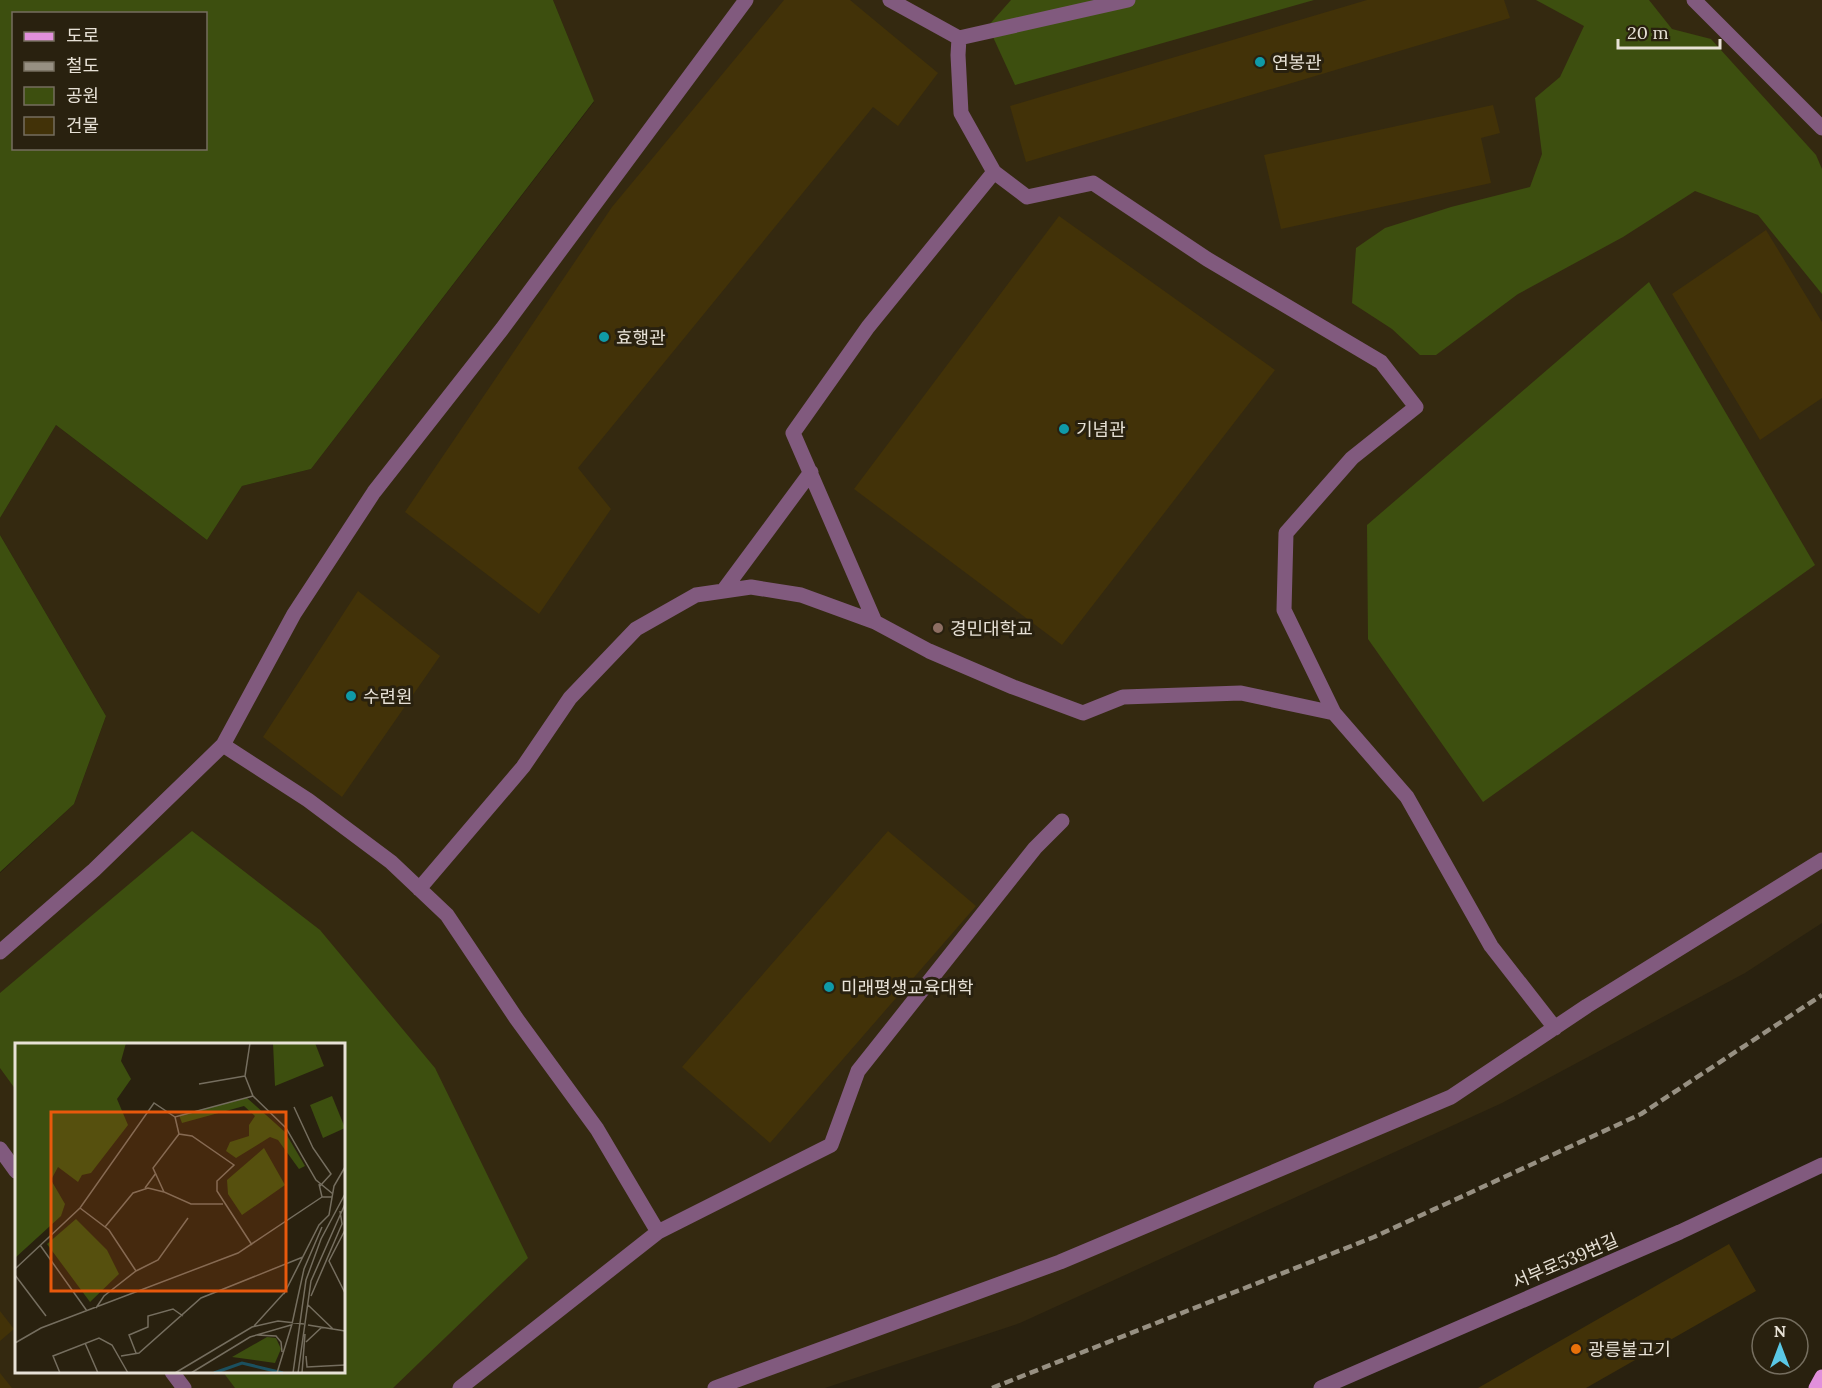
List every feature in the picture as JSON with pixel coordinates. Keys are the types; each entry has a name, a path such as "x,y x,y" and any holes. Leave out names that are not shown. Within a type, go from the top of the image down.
{"main road":[{"path":"1816,1388 1822,1377"}],"street":[{"path":"0,952 94,870 224,745 294,614 374,492 502,329 746,0"},
{"path":"890,0 959,38 1128,0"},
{"path":"1694,0 1822,128"},
{"path":"959,38 957,55 961,113 994,172 1027,197 1093,183 1207,260 1381,362 1416,407 1352,458 1286,533 1284,610 1334,712 1407,797 1491,946 1555,1028"},
{"path":"875,622 793,433 868,327 994,172"},
{"path":"723,591 811,472"},
{"path":"419,889 523,767 570,698 636,629 696,596 751,587 801,596 875,622 939,655 1013,687 1083,713 1123,697 1241,693 1334,712"},
{"path":"224,745 308,800 391,862 447,915 516,1018 597,1129 658,1232"},
{"path":"460,1388 658,1232 831,1145 858,1071 1035,848 1062,821"},
{"path":"714,1388 1060,1262 1451,1097 1555,1028 1822,860"},
{"path":"0,1149 15,1170"},
{"name":"서부로539번길","path":"1322,1388 1680,1232 1822,1165"},
{"path":"173,1373 184,1388"}],"shaded area":[{"name":"경민대학교","path":"553,0 1822,0 1822,923 1745,973 1502,1103 1020,1323 825,1388 0,1388 0,873 74,804 106,716 0,535 0,518 56,425 207,540 242,486 311,469 594,102"}],"green space":[{"path":"0,0 553,0 594,101 311,469 242,486 207,540 56,425 0,518"},
{"path":"1011,0 1314,0 1015,85 988,26"},
{"path":"1536,0 1649,0 1672,29 1711,39 1816,155 1822,169 1822,294 1758,215 1695,191 1623,237 1518,294 1436,355 1420,355 1392,329 1352,303 1356,248 1385,228 1451,207 1530,187 1542,154 1535,98 1560,77 1584,26"},
{"path":"1649,282 1815,565 1483,802 1368,639 1367,525"},
{"path":"0,535 106,716 74,804 0,872"},
{"path":"192,831 320,930 435,1068 528,1258 393,1388 235,1388 224,1373 345,1373 345,1043 15,1043 15,1089 0,1068 0,993"}],"building":[{"name":"효행관","path":"784,0 850,0 938,73 898,126 873,107 578,468 611,509 539,614 405,512 612,207"},
{"name":"연봉관","path":"1367,0 1504,0 1510,18 1026,162 1010,106"},
{"path":"1493,105 1500,133 1481,138 1491,183 1281,229 1264,155"},
{"name":"기념관","path":"1059,216 1275,370 1062,645 854,489"},
{"path":"1766,230 1822,322 1822,398 1760,440 1672,294"},
{"name":"수련원","path":"358,591 440,656 342,797 263,737"},
{"name":"미래평생교육대학","path":"888,831 976,906 770,1143 682,1067"},
{"path":"1729,1244 1756,1291 1586,1388 1478,1388"},
{"path":"0,1311 14,1329 0,1341"},
{"path":"0,1373 12,1388 0,1388"}],"railway":[{"path":"992,1388 1374,1237 1641,1114 1822,995"}],"place":[{"name":"연봉관","path":"1260,62"},
{"name":"효행관","path":"604,337"},
{"name":"기념관","path":"1064,429"},
{"name":"경민대학교","path":"938,628"},
{"name":"수련원","path":"351,696"},
{"name":"미래평생교육대학","path":"829,987"},
{"name":"광릉불고기","path":"1576,1349"}]}
